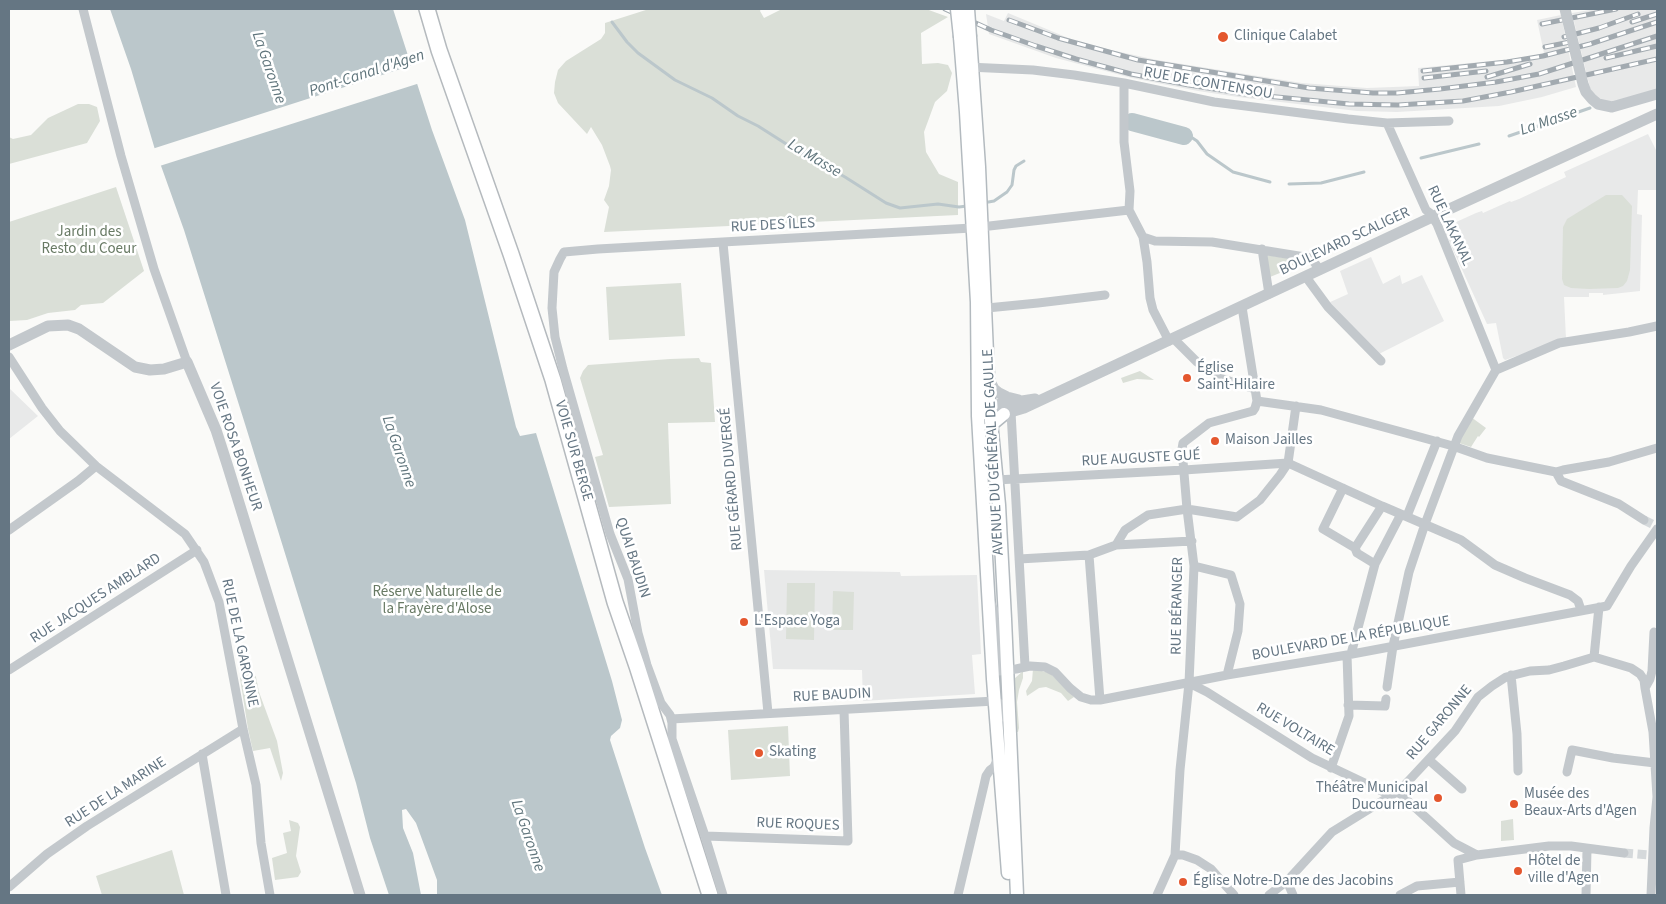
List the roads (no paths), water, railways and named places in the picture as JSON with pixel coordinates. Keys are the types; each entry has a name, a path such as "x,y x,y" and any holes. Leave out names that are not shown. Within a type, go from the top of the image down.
{"main road":[{"name":"VOIE SUR BERGE","path":"427,9 439,50 553,380 615,602 710,895"},
{"path":"958,9 965,37"},
{"name":"AVENUE DU GÉNÉRAL DE GAULLE","path":"968,9 965,37 976,195 976,302 987,414 999,505 1017,895"},
{"name":"AVENUE DU GÉNÉRAL DE GAULLE","path":"975,225 987,308 983,378"},
{"path":"987,414 1007,413"},
{"name":"AVENUE DU GÉNÉRAL DE GAULLE","path":"987,414 988,576 1009,895"}],"street":[{"name":"VOIE ROSA BONHEUR","path":"83,9 121,156 154,269 188,362 216,430 360,895"},
{"path":"1565,9 1583,84 1586,92 1592,99 1598,104 1612,107 1657,94"},
{"name":"RUE DE CONTENSOU","path":"968,67 1033,70 1124,83 1214,102 1387,123 1449,121"},
{"path":"1124,83 1124,142 1130,191 1129,210 1143,238 1153,310 1172,340 1198,362 1223,379 1255,389"},
{"name":"BOULEVARD SCALIGER","path":"1007,413 1024,408 1172,340 1657,114"},
{"name":"RUE LAKANAL","path":"1387,123 1426,210 1433,217 1496,370"},
{"name":"RUE DES ÎLES","path":"564,252 975,225 1129,210"},
{"path":"1143,238 1155,241 1212,242 1262,249 1311,258 1320,270"},
{"name":"RUE GÉRARD DUVERGÉ","path":"723,243 768,713"},
{"path":"1262,249 1269,294"},
{"name":"QUAI BAUDIN","path":"564,252 554,272 552,308 555,336 603,512 628,579 638,633 647,665 661,703 671,718 672,739 724,895"},
{"path":"1306,277 1328,307 1381,361"},
{"path":"987,308 1105,295"},
{"path":"1242,307 1257,400 1321,410 1437,441 1487,458 1556,472 1609,462 1657,448"},
{"path":"9,345 48,326 68,325 79,329 135,367 150,370 164,369 188,362"},
{"path":"1387,687 1393,646 1409,572 1425,524 1453,446 1496,370 1559,344 1657,326"},
{"name":"RUE DE LA GARONNE","path":"9,357 42,408 60,431 96,466 185,534 197,550 208,571 219,602 243,729 256,785 261,842 270,895"},
{"path":"983,378 999,393 1007,397 1023,400"},
{"name":"BOULEVARD SCALIGER","path":"987,414 1023,400 1046,397"},
{"name":"RUE BÉRANGER","path":"1175,855 1180,770 1189,683 1194,566 1187,509 1183,443 1209,423 1253,411 1257,400"},
{"path":"1116,545 1125,530 1148,515 1187,509 1237,518 1260,500 1288,463 1296,406"},
{"name":"AVENUE DU GÉNÉRAL DE GAULLE","path":"1007,413 1014,480 1024,666"},
{"path":"1332,768 1349,716 1349,655 1375,564 1404,515 1437,441"},
{"path":"1288,463 1461,540 1495,565 1570,595 1578,601 1581,610"},
{"name":"RUE AUGUSTE GUÉ","path":"996,480 1288,463"},
{"path":"9,530 96,466"},
{"path":"1556,472 1562,481 1619,504 1653,525 1630,566 1603,606 1594,657 1631,668 1640,674 1644,680 1655,732 1657,797 1651,895"},
{"path":"1343,488 1323,529 1355,548 1357,552 1375,564"},
{"path":"1355,548 1382,506"},
{"path":"1019,559 1089,555 1116,545 1192,541"},
{"name":"RUE JACQUES AMBLARD","path":"9,670 197,550"},
{"path":"990,600 996,614 999,671 1016,670 1024,666 1050,669 1077,694 1091,700 1100,700 1089,555"},
{"path":"1194,566 1231,575 1240,604 1238,631 1227,675"},
{"name":"BOULEVARD DE LA RÉPUBLIQUE","path":"1100,700 1227,675 1349,655 1603,606"},
{"path":"1645,688 1650,679 1655,638"},
{"name":"RUE GARONNE","path":"1269,895 1287,881 1332,832 1394,794 1430,760 1455,731 1478,697 1492,686 1510,675 1549,670 1594,657"},
{"path":"1510,675 1517,734 1518,771"},
{"name":"RUE VOLTAIRE","path":"1189,683 1207,692 1312,758 1394,794 1454,843 1477,855"},
{"path":"1348,705 1384,706 1386,699"},
{"path":"995,701 1002,705 1005,730 1011,742"},
{"name":"RUE BAUDIN","path":"671,718 995,701"},
{"name":"RUE ROQUES","path":"705,836 848,841 844,710"},
{"name":"RUE DE LA MARINE","path":"9,887 47,854 243,729"},
{"path":"1567,772 1572,750 1613,758 1655,763"},
{"path":"958,895 986,776 994,767 1000,753"},
{"path":"202,754 226,895"},
{"path":"1430,760 1462,789"},
{"path":"1454,843 1458,860 1461,895"},
{"path":"1458,860 1477,855 1549,846 1571,846 1624,853"},
{"path":"1586,895 1587,849"},
{"path":"1157,895 1175,855 1183,855 1197,860 1211,869 1234,895"},
{"path":"1287,881 1293,895"},
{"path":"1400,895 1417,886 1460,882"}],"water":[{"name":"Réserve Naturelle de la Frayère d'Alose","path":"110,9 393,9 432,130 465,220 516,427 520,436 536,433 612,681 622,720 620,728 611,736 610,740 662,895 437,895 437,880 416,823 406,809 402,810 403,828 413,853 421,895 389,895 370,838 356,783 245,424 184,230 160,163 9,200 156,153 131,69"}],"waterway":[{"name":"La Masse","path":"612,22 638,53 675,80 712,98 738,116 845,177 886,203 900,208 938,204 959,207 967,206"},
{"name":"La Masse","path":"1509,136 1590,108"},
{"name":"La Masse","path":"1132,122 1184,136"},
{"name":"La Masse","path":"1184,136 1191,137 1197,141 1207,154 1233,172 1270,182"},
{"name":"La Masse","path":"1421,158 1479,144"},
{"name":"La Masse","path":"983,203 994,201 1007,192 1012,185 1016,166 1024,161"},
{"name":"La Masse","path":"1289,184 1321,183 1364,172"}],"tunnel":[{"path":"1644,520 1652,524"},
{"path":"1624,853 1649,855"}],"railway":[{"path":"945,9 991,30 1036,46 1131,74 1246,94 1349,104 1398,105 1463,101 1657,59"},
{"path":"1542,24 1616,9"},
{"path":"1564,37 1599,28 1638,14"},
{"path":"1632,22 1657,14"},
{"path":"1009,20 1058,38 1138,60 1309,88 1373,93 1440,89 1539,74 1657,36"},
{"path":"1423,71 1543,56 1590,44 1657,22"},
{"path":"1545,47 1575,41"},
{"path":"1606,58 1657,46"},
{"path":"1487,77 1530,64"},
{"path":"1424,78 1486,71"}],"place":[{"name":"Clinique Calabet","path":"1223,37"},
{"name":"Église Saint-Hilaire","path":"1187,378"},
{"name":"Maison Jailles","path":"1215,441"},
{"name":"L'Espace Yoga","path":"744,622"},
{"name":"Skating","path":"759,753"},
{"name":"Théâtre Municipal Ducourneau","path":"1438,798"},
{"name":"Musée des Beaux-Arts d'Agen","path":"1514,804"},
{"name":"Hôtel de ville d'Agen","path":"1518,871"},
{"name":"Église Notre-Dame des Jacobins","path":"1183,882"}],"water label":[{"name":"La Garonne","path":"268,68"},
{"name":"Pont-Canal d'Agen","path":"367,74"},
{"name":"La Garonne","path":"398,452"},
{"name":"La Garonne","path":"527,836"}],"park label":[{"name":"Jardin des Resto du Coeur","path":"89,242"}]}
